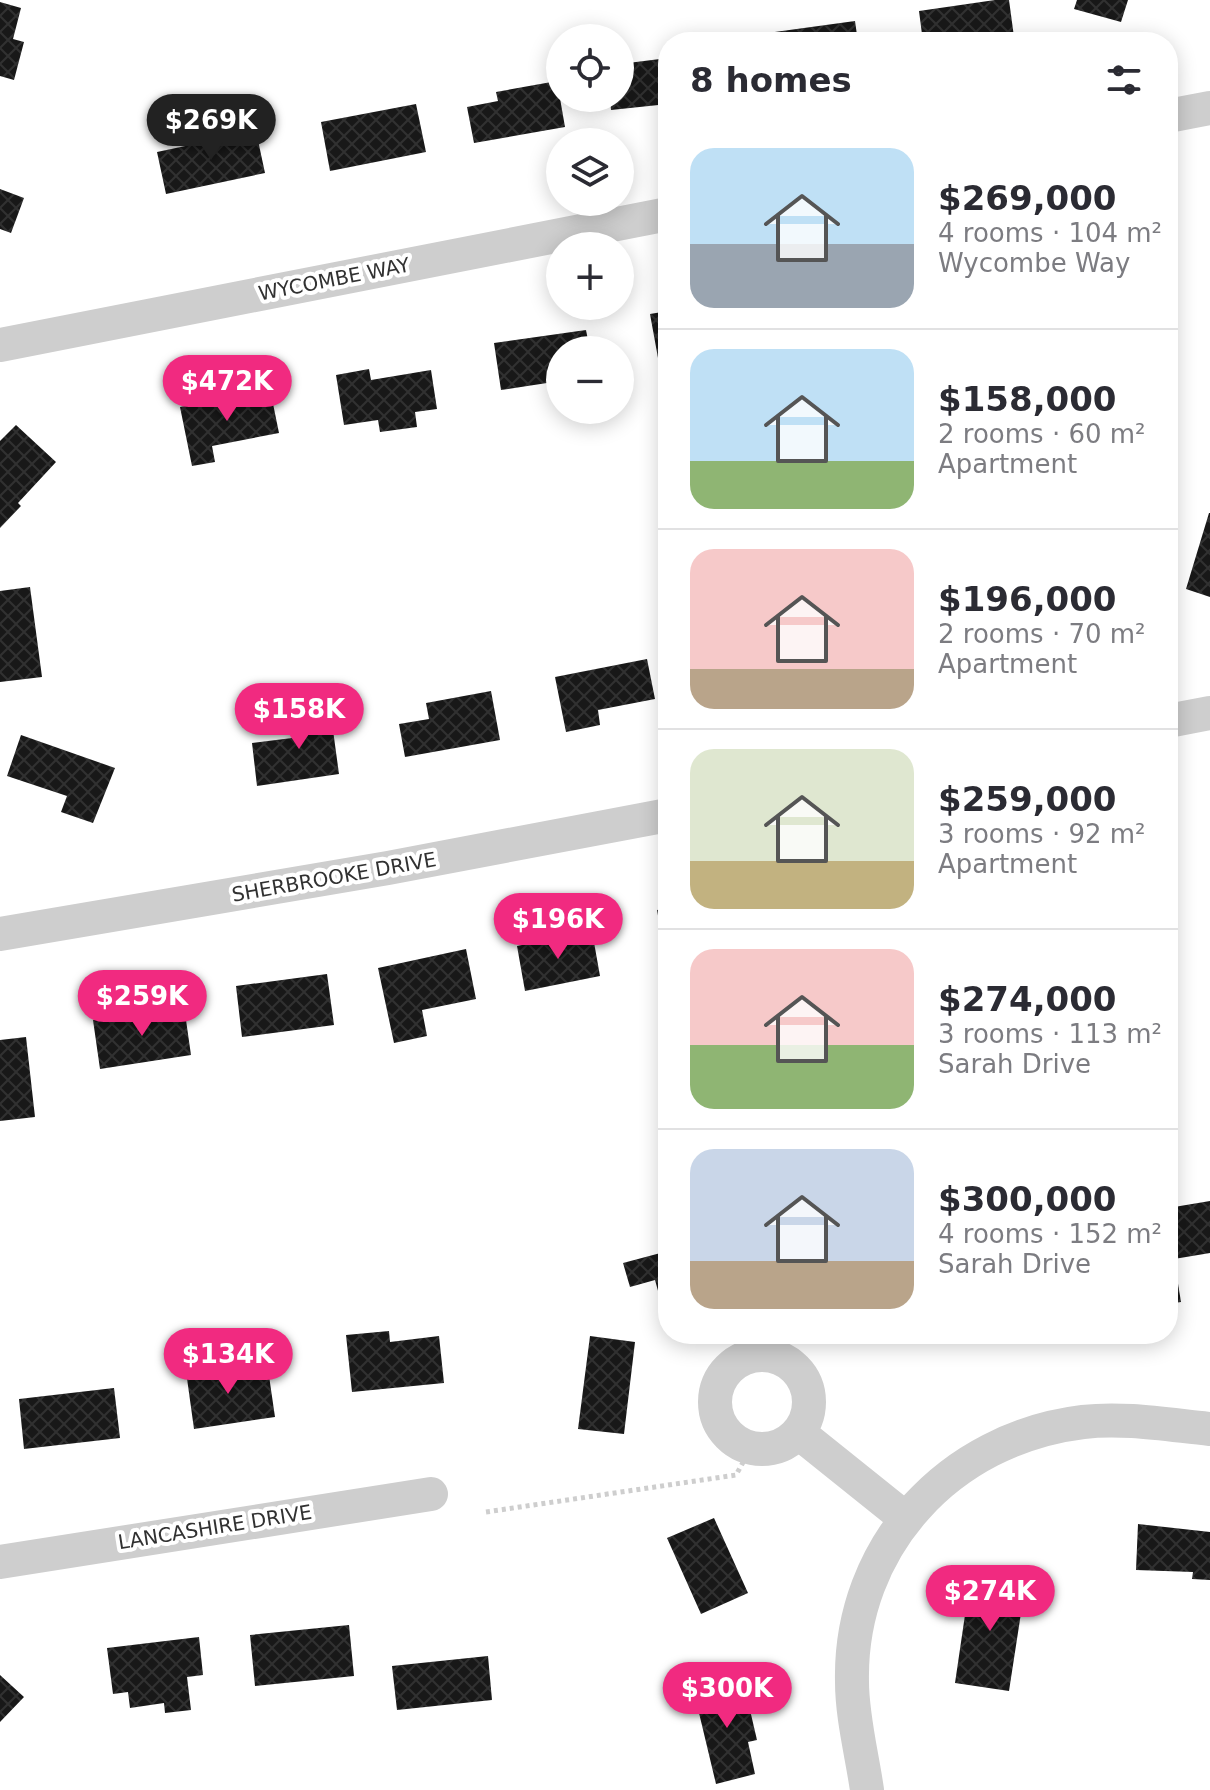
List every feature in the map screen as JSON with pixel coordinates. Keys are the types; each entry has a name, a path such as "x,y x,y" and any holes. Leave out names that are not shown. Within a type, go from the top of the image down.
{"street":[{"path":"1178,114 1210,108"},
{"name":"WYCOMBE WAY","path":"0,345 658,216"},
{"path":"1178,719 1210,713"},
{"name":"SHERBROOKE DRIVE","path":"0,934 388,868 658,817"},
{"path":"757,1354 773,1355 788,1361 800,1372 808,1387 810,1403 807,1419 799,1433 777,1447 751,1448 730,1438 716,1414 718,1382 728,1368 741,1359 757,1354"},
{"path":"867,1790 852,1683 855,1635 871,1579 883,1552 905,1518 958,1467 996,1445 1038,1430 1085,1421 1210,1429"},
{"path":"799,1433 905,1518"},
{"name":"LANCASHIRE DRIVE","path":"0,1562 431,1494"}],"path":[{"path":"486,1512 736,1475 751,1448"}],"building":[{"path":"1009,0 1013,32 922,32 919,11"},
{"path":"1077,0 1128,0 1121,22 1074,9"},
{"path":"0,2 21,8 13,39 24,42 14,80 0,76"},
{"path":"855,21 857,32 775,32"},
{"path":"658,59 658,105 634,108 634,62"},
{"path":"546,83 546,112 562,112 565,127 474,143 467,107 498,101 496,92"},
{"path":"416,104 426,152 330,171 321,122"},
{"path":"256,131 265,173 166,194 157,152"},
{"path":"0,189 24,198 11,233 0,229"},
{"path":"658,313 658,358 650,314"},
{"path":"586,330 587,336 546,336 546,383 501,390 494,343"},
{"path":"369,369 371,380 431,370 437,409 415,412 417,427 380,432 378,420 344,425 336,375"},
{"path":"270,389 279,433 212,446 215,462 192,466 180,407"},
{"path":"16,425 56,462 18,503 21,506 0,528 0,441"},
{"path":"1210,513 1210,597 1186,589"},
{"path":"30,587 42,677 0,682 0,591"},
{"path":"647,659 655,699 598,710 600,725 566,732 555,677"},
{"path":"491,691 500,740 405,757 399,724 429,719 426,703"},
{"path":"330,708 339,774 257,786 252,743 292,738 288,713"},
{"path":"21,735 115,768 93,823 61,812 67,796 7,776"},
{"path":"592,931 600,976 525,991 517,946"},
{"path":"466,949 476,999 422,1010 427,1036 394,1043 378,968"},
{"path":"327,974 334,1025 242,1037 236,986"},
{"path":"184,1006 191,1055 100,1069 93,1020"},
{"path":"26,1037 35,1117 0,1121 0,1040"},
{"path":"1210,1201 1210,1253 1178,1258 1178,1206"},
{"path":"658,1254 658,1291 655,1280 630,1287 623,1263"},
{"path":"389,1331 390,1342 439,1336 444,1383 352,1392 346,1335"},
{"path":"590,1336 635,1342 624,1434 578,1429"},
{"path":"215,1359 218,1376 268,1369 275,1417 194,1429 185,1364"},
{"path":"114,1388 120,1438 24,1449 19,1399"},
{"path":"714,1518 748,1593 701,1614 667,1538"},
{"path":"1138,1524 1210,1532 1210,1580 1192,1579 1193,1572 1136,1570"},
{"path":"971,1574 1021,1582 1019,1600 1023,1600 1009,1691 955,1683"},
{"path":"349,1625 354,1676 255,1686 250,1635"},
{"path":"199,1637 203,1675 187,1677 191,1710 165,1713 164,1703 130,1708 128,1692 113,1694 107,1648"},
{"path":"488,1656 492,1700 397,1710 392,1666"},
{"path":"0,1675 24,1697 0,1722"},
{"path":"743,1680 757,1740 748,1742 755,1774 716,1784 694,1692"}]}
